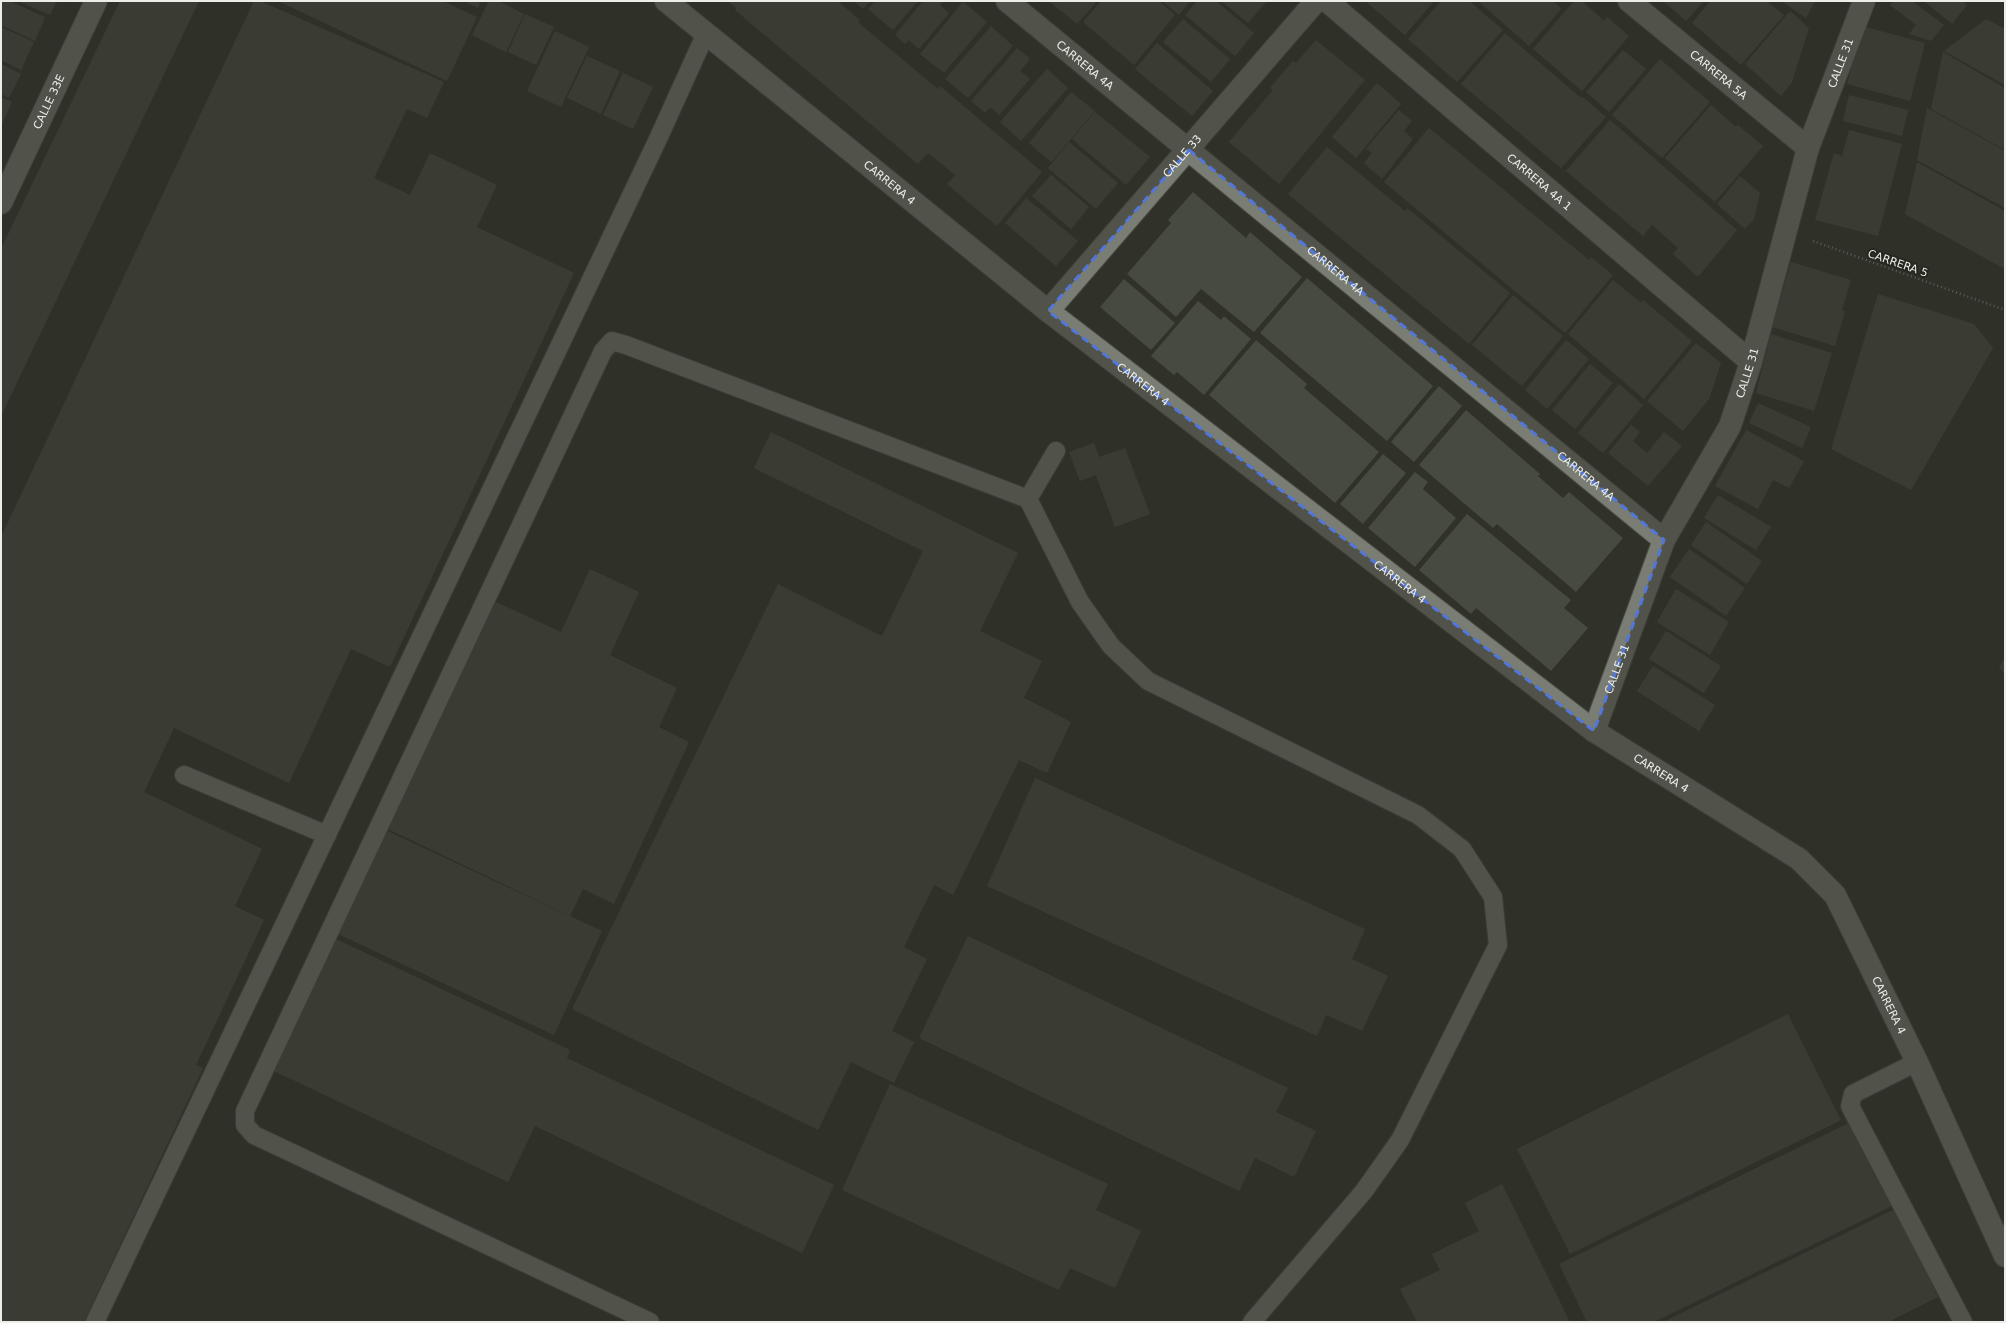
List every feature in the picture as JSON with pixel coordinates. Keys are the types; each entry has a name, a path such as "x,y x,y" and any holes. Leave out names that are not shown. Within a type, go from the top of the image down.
{"street":[{"name":"CALLE 33E","path":"1,203 96,1"},
{"name":"CARRERA 4","path":"666,1 1048,311 1594,731 1799,858 1835,895 1917,1062 2005,1256"},
{"name":"CARRERA 4A","path":"1007,1 1664,540"},
{"name":"CALLE 33","path":"1048,311 1189,150 1316,1"},
{"name":"CARRERA 4A 1","path":"1327,1 1751,362"},
{"name":"CARRERA 5A","path":"1629,1 1808,148"},
{"name":"CALLE 31","path":"1594,731 1664,540 1730,426 1751,362 1808,148 1864,1"}],"lane":[{"path":"95,1322 651,154 706,33"},
{"path":"650,1322 254,1135 245,1125 245,1111 603,351 612,341 1028,499 1080,602 1111,646 1148,681 1418,815 1462,849 1493,897 1498,945 1400,1140 1364,1191 1252,1322"},
{"path":"1028,499 1056,451"},
{"path":"184,776 327,834"},
{"path":"1917,1062 1853,1094 1850,1106 1963,1322"}],"path":[{"name":"CARRERA 5","path":"1786,232 2005,310"}],"highlighted area":[{"path":"1189,150 1664,540 1594,731 1048,311"}],"building":[{"path":"1,1 9,1 45,17 35,41 1,25"},
{"path":"18,1 57,1 50,15"},
{"path":"120,1 199,1 1,416 1,249"},
{"path":"254,1 260,1 444,82 427,118 407,109 374,178 410,195 430,153 497,185 477,227 574,273 390,667 351,649 289,783 174,728 144,792 262,849 235,906 264,920 196,1065 203,1068 84,1322 1,1322 1,537"},
{"path":"278,1 443,1 477,17 447,81"},
{"path":"463,1 481,1 478,8"},
{"path":"489,1 499,1 524,14 506,52 472,35"},
{"path":"728,1 838,1 860,20 858,22 884,44 938,89 940,86 1042,172 997,226 947,184 955,175 928,153 918,164 735,10 736,8"},
{"path":"853,1 870,1 863,9"},
{"path":"875,1 918,1 893,30 868,9"},
{"path":"923,1 944,1 940,5 949,13 919,49 909,40 905,44 895,35"},
{"path":"1049,1 1097,1 1077,24"},
{"path":"1101,1 1159,1 1175,15 1134,65 1083,22"},
{"path":"1162,1 1190,1 1179,15"},
{"path":"1197,1 1216,1 1254,33 1235,56 1185,15"},
{"path":"1221,1 1267,1 1248,23"},
{"path":"1365,1 1434,1 1405,35"},
{"path":"1441,1 1469,1 1503,30 1457,82 1408,39"},
{"path":"1478,1 1554,1 1561,9 1529,46"},
{"path":"1574,1 1582,1 1604,21 1607,17 1629,36 1582,91 1533,49"},
{"path":"1663,1 1704,1 1686,21"},
{"path":"1710,1 1767,1 1784,15 1741,65 1692,23"},
{"path":"1781,1 1815,1 1806,18"},
{"path":"1894,1 1912,1 1944,25 1931,41 1909,34 1916,25 1890,5"},
{"path":"1924,1 1963,1 1967,5 1952,24"},
{"path":"963,2 987,22 944,73 920,54"},
{"path":"1790,11 1809,28 1792,82 1781,96 1745,64"},
{"path":"525,14 554,27 536,65 508,52"},
{"path":"1183,19 1230,59 1211,82 1163,42"},
{"path":"1986,19 2005,29 2005,85 1944,51"},
{"path":"991,26 1013,46 968,98 945,79"},
{"path":"1862,26 1925,43 1910,101 1847,84"},
{"path":"1,27 34,42 21,70 1,60"},
{"path":"555,31 589,47 561,107 527,91"},
{"path":"1505,33 1581,98 1583,97 1606,117 1561,168 1461,84"},
{"path":"1316,40 1365,80 1279,184 1229,142 1273,90 1270,88 1293,61 1296,63"},
{"path":"1157,43 1213,91 1192,116 1135,69"},
{"path":"1017,48 1030,59 1020,71 1030,79 999,115 990,107 985,113 971,101"},
{"path":"1623,50 1646,69 1609,112 1586,92"},
{"path":"1943,52 2005,88 2005,150 1931,109"},
{"path":"587,56 620,71 601,114 567,98"},
{"path":"1660,59 1710,102 1662,158 1612,115"},
{"path":"1,64 21,74 9,98 1,94"},
{"path":"1047,69 1068,88 1021,141 1000,122"},
{"path":"623,73 653,87 633,129 603,115"},
{"path":"1377,83 1401,104 1356,158 1332,137"},
{"path":"1071,92 1095,111 1051,162 1029,143"},
{"path":"1849,95 1908,110 1902,136 1843,121"},
{"path":"1,97 12,102 1,126"},
{"path":"1711,105 1736,127 1738,125 1763,146 1715,202 1665,158"},
{"path":"1927,108 2005,151 2005,208 1917,160"},
{"path":"1399,110 1412,121 1404,131 1413,139 1382,179 1364,163 1372,153 1366,149"},
{"path":"1095,112 1150,157 1126,185 1072,139"},
{"path":"1610,120 1737,230 1698,277 1673,254 1678,248 1652,225 1643,236 1566,171"},
{"path":"1429,128 1589,260 1591,257 1613,275 1565,333 1384,182"},
{"path":"1849,130 1902,144 1878,236 1815,220 1834,153 1842,156"},
{"path":"1069,142 1118,183 1096,209 1048,168"},
{"path":"1327,147 1405,211 1407,208 1510,293 1469,344 1288,194"},
{"path":"1917,162 2005,211 2005,269 1905,214"},
{"path":"1051,175 1089,207 1071,229 1032,196"},
{"path":"1740,176 1760,193 1754,219 1745,229 1717,204"},
{"path":"1193,192 1246,238 1250,232 1302,277 1254,332 1201,289 1176,317 1127,274 1171,223 1168,220"},
{"path":"1026,198 1078,241 1056,266 1005,223"},
{"path":"1791,262 1851,280 1842,310 1845,311 1835,346 1772,327"},
{"path":"1307,278 1433,386 1387,441 1260,333"},
{"path":"1124,279 1175,323 1151,350 1100,307"},
{"path":"1613,280 1641,303 1643,300 1692,341 1644,399 1568,334"},
{"path":"1878,294 1974,324 1993,348 1911,490 1831,449"},
{"path":"1513,295 1563,336 1522,386 1472,345"},
{"path":"1198,301 1221,320 1224,316 1251,339 1204,395 1177,372 1174,375 1151,356"},
{"path":"1771,334 1832,353 1814,411 1756,393"},
{"path":"1256,340 1307,384 1304,388 1379,452 1335,503 1209,395"},
{"path":"1566,340 1589,359 1547,409 1525,390"},
{"path":"1696,343 1721,363 1709,399 1683,431 1647,401"},
{"path":"1590,364 1613,383 1575,429 1552,410"},
{"path":"1619,384 1643,405 1603,453 1578,433"},
{"path":"1439,386 1462,406 1414,462 1391,442"},
{"path":"1758,403 1811,427 1802,448 1749,423"},
{"path":"1466,410 1540,474 1538,476 1563,498 1569,492 1623,538 1576,592 1497,524 1493,528 1419,465"},
{"path":"1631,425 1640,432 1633,441 1647,453 1664,432 1682,446 1648,486 1608,453"},
{"path":"1746,430 1804,461 1789,488 1773,480 1758,509 1715,486"},
{"path":"771,432 1018,553 980,631 1042,661 1024,698 1071,722 1047,773 1019,760 953,895 934,885 904,947 927,959 892,1031 914,1042 894,1083 851,1062 818,1130 572,1009 778,584 882,636 923,551 754,468"},
{"path":"1094,443 1099,457 1125,448 1150,514 1115,527 1096,475 1080,481 1069,452"},
{"path":"1383,454 1406,473 1363,524 1340,504"},
{"path":"1415,472 1428,482 1423,489 1456,518 1415,567 1368,528"},
{"path":"1718,495 1771,527 1756,550 1704,518"},
{"path":"1467,514 1571,600 1564,608 1588,628 1551,671 1476,608 1471,614 1419,570"},
{"path":"1706,522 1762,561 1747,584 1691,545"},
{"path":"1689,549 1745,588 1726,616 1670,577"},
{"path":"590,569 639,592 610,655 677,688 659,727 689,742 614,904 583,889 570,916 388,829 494,601 561,632"},
{"path":"1676,589 1729,622 1710,655 1657,622"},
{"path":"1666,631 1721,666 1704,693 1649,659"},
{"path":"2005,658 2005,675 1999,667"},
{"path":"1653,666 1715,705 1699,731 1637,691"},
{"path":"1035,778 1365,929 1352,959 1388,976 1362,1031 1326,1015 1317,1036 987,886"},
{"path":"383,829 602,931 554,1035 336,933"},
{"path":"968,936 1288,1088 1276,1112 1316,1131 1294,1177 1255,1158 1239,1191 919,1038"},
{"path":"334,938 570,1050 567,1058 834,1185 802,1253 535,1126 508,1182 272,1070"},
{"path":"1788,1014 1841,1120 1570,1254 1517,1149"},
{"path":"890,1084 1108,1184 1096,1210 1141,1231 1115,1288 1070,1268 1059,1290 842,1190"},
{"path":"1851,1122 1892,1206 1654,1322 1587,1322 1559,1264"},
{"path":"1502,1184 1570,1322 1417,1322 1400,1289 1440,1270 1432,1254 1479,1231 1465,1203"},
{"path":"1895,1209 1938,1297 1888,1322 1663,1322"}]}
